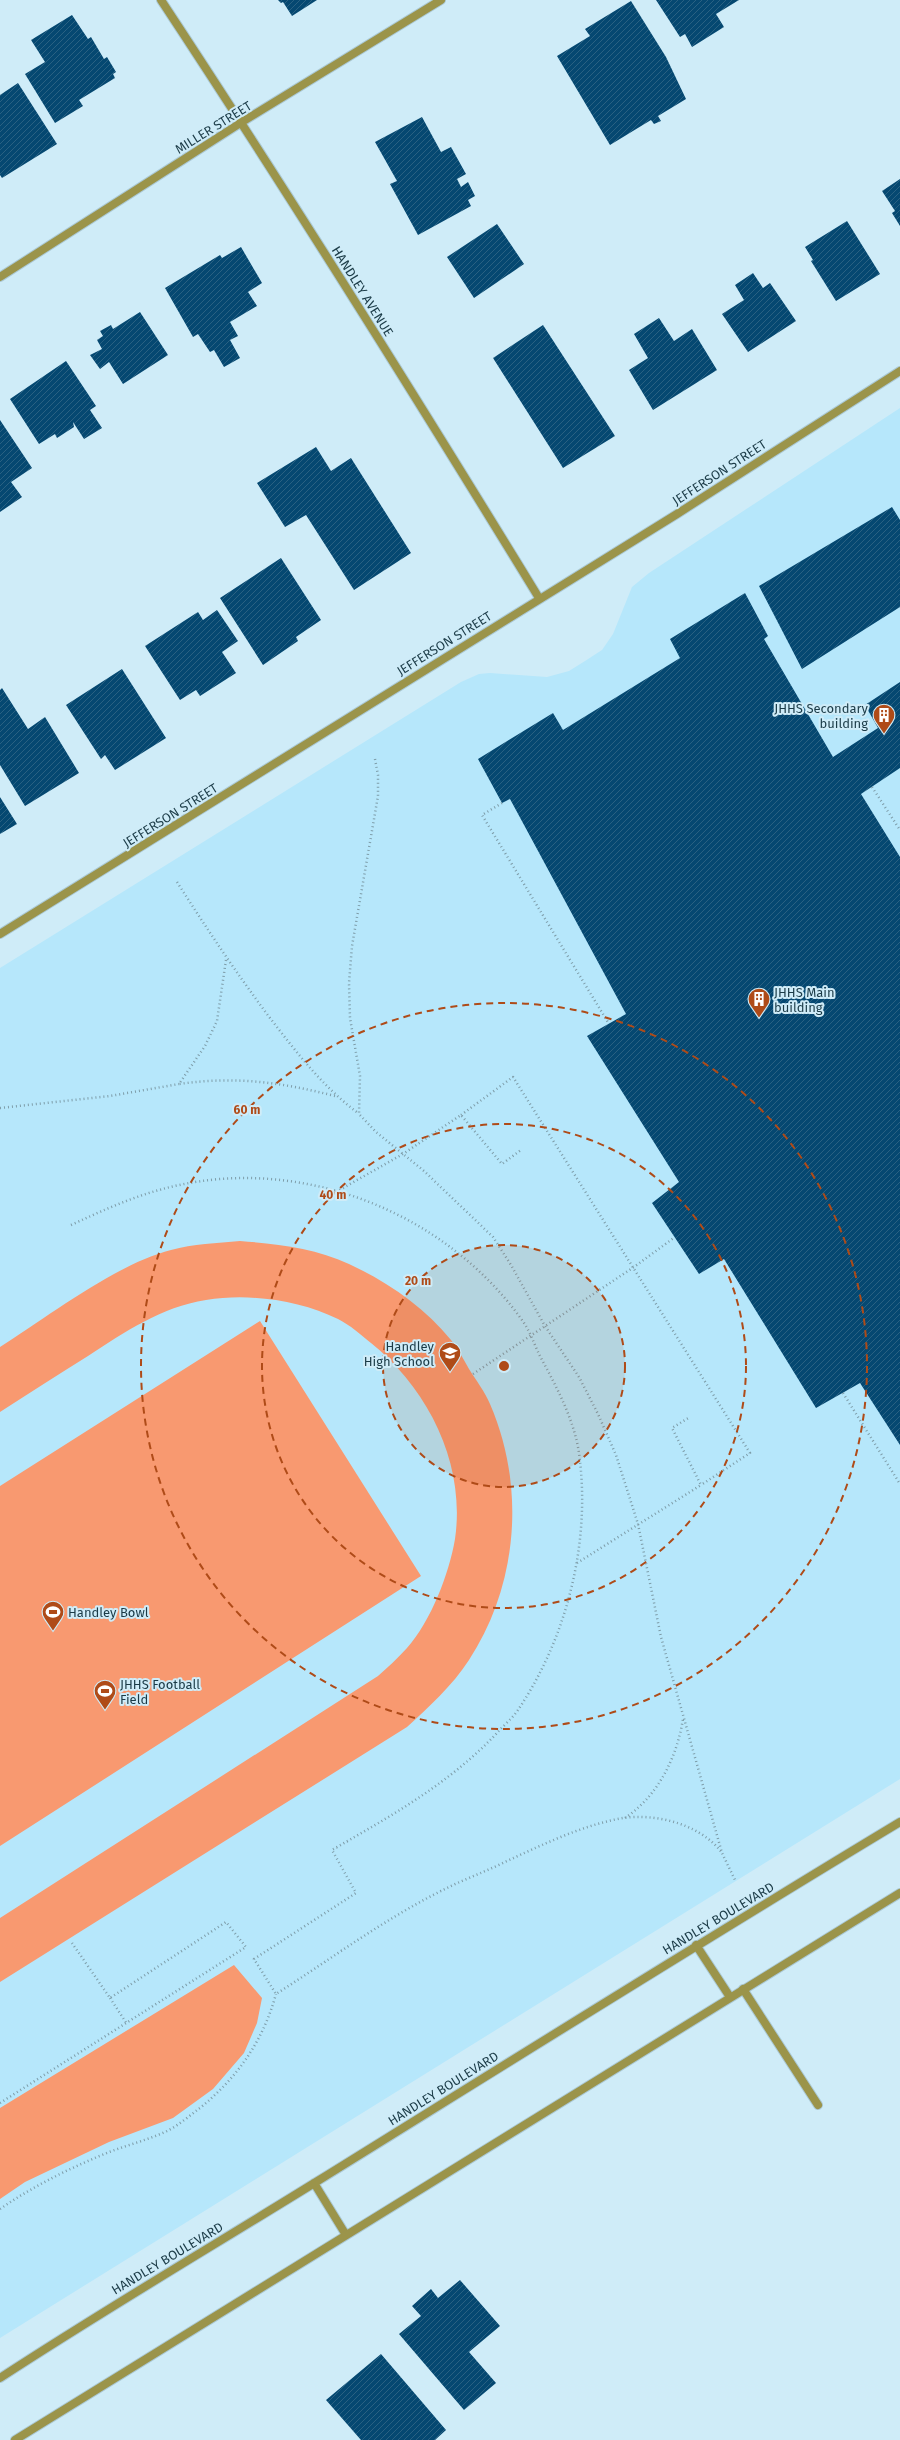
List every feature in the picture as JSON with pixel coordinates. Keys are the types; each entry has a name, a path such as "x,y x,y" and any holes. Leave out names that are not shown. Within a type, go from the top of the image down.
{"street":[{"name":"HANDLEY AVENUE","path":"161,0 242,122 444,441 540,598"},
{"name":"MILLER STREET","path":"0,277 242,122 441,0"},
{"name":"JEFFERSON STREET","path":"0,934 677,514 900,371"},
{"name":"HANDLEY BOULEVARD","path":"0,2378 80,2325 314,2183 696,1945 900,1822"},
{"path":"15,2440 742,1989 900,1893"},
{"path":"696,1945 730,1997"},
{"path":"742,1989 818,2105"},
{"path":"314,2183 346,2234"}],"path":[{"path":"359,1114 360,1076 350,1018 349,983 352,946 378,796 378,775 374,759"},
{"path":"872,787 900,830"},
{"path":"502,803 482,815 609,1024"},
{"path":"177,882 226,960 307,1065 335,1096 359,1114 376,1132 459,1203 493,1237 530,1297 545,1326 579,1377 598,1414 616,1455 638,1524 661,1637 722,1853 736,1882"},
{"path":"179,1084 205,1046 217,1021 226,960"},
{"path":"335,1192 403,1154 461,1115 513,1077 750,1453 576,1563"},
{"path":"0,1108 110,1096 179,1084 249,1079 274,1082 335,1096"},
{"path":"461,1115 502,1164 521,1150"},
{"path":"72,1225 142,1193 163,1187 228,1179 265,1180 356,1195 394,1211 458,1251 506,1299 524,1322 558,1388 578,1451 580,1520 576,1563 568,1605 547,1660 519,1710 486,1745 442,1783 392,1815 332,1850 356,1893 254,1959 276,1994"},
{"path":"473,1374 634,1267 675,1237"},
{"path":"843,1393 900,1484"},
{"path":"690,1417 672,1428 701,1485"},
{"path":"624,1818 639,1808 649,1797 674,1756 680,1743 684,1717"},
{"path":"0,2209 24,2193 72,2168 166,2132 187,2118 222,2090 249,2058 271,2012 276,1994 359,1940 440,1891 546,1843 580,1830 624,1818 641,1817 675,1823 711,1841 722,1853"},
{"path":"0,2103 246,1948 226,1922 110,1998"},
{"path":"72,1943 127,2024"}],"shaded area":[{"name":"Handley High School","path":"900,408 900,1779 0,2338 0,968 461,682 479,674 490,673 547,677 569,671 602,650 613,634 632,587 649,573"},
{"path":"240,1241 282,1245 310,1250 349,1264 378,1279 404,1296 429,1317 454,1343 490,1404 501,1436 509,1468 512,1502 511,1535 507,1568 498,1600 485,1631 462,1670 440,1696 407,1727 0,1982 0,1918 378,1676 397,1659 416,1637 431,1611 444,1582 455,1539 457,1511 455,1483 448,1456 438,1430 426,1405 410,1382 391,1362 351,1327 323,1312 290,1303 256,1298 222,1298 190,1303 159,1314 116,1338 0,1412 0,1347 83,1292 128,1267 150,1257 188,1246"},
{"name":"JHHS Football Field","path":"260,1321 421,1576 0,1846 0,1486"},
{"path":"234,1965 262,1998 257,2023 244,2053 213,2089 173,2118 109,2142 25,2182 0,2199 0,2108"}],"building":[{"path":"278,0 317,0 292,16 283,2 281,3"},
{"path":"656,0 739,0 716,14 724,27 692,47 685,34 680,37"},
{"path":"631,1 666,57 686,99 658,116 661,121 654,124 651,120 610,145 557,56 590,36 585,29"},
{"path":"72,15 88,39 91,37 104,59 107,57 116,72 113,74 115,78 79,100 83,106 55,123 25,74 45,62 31,40"},
{"path":"18,83 57,144 2,178 0,175 0,95"},
{"path":"422,117 441,152 451,147 466,174 457,179 461,187 468,182 475,196 468,200 471,206 418,235 390,184 397,181 375,142"},
{"path":"900,179 900,226 892,213 895,211 882,191"},
{"path":"847,221 880,274 836,301 811,261 813,260 805,247"},
{"path":"497,224 524,264 474,298 447,257"},
{"path":"241,247 262,283 248,292 257,306 230,322 238,336 230,340 240,358 224,367 214,350 210,352 198,334 193,337 165,288 220,255 222,258"},
{"path":"753,273 763,288 770,283 796,321 748,352 722,314 744,300 735,285"},
{"path":"140,312 168,355 123,384 109,362 100,369 90,355 102,349 97,340 103,336 100,331 111,325 113,329"},
{"path":"659,318 674,341 692,329 717,370 653,410 629,370 648,358 634,334"},
{"path":"543,325 615,436 563,468 493,358"},
{"path":"66,361 96,406 90,410 102,428 84,439 73,422 74,427 57,438 55,434 39,444 10,399"},
{"path":"0,420 32,468 11,482 22,497 0,512"},
{"path":"316,447 331,471 351,458 411,553 354,590 306,515 285,527 257,483"},
{"path":"892,507 900,520 900,607 802,669 759,586"},
{"path":"281,558 321,620 296,637 298,641 263,665 220,598"},
{"name":"JHHS Main building","path":"745,593 768,636 764,639 833,757 878,728 865,705 900,682 900,768 861,794 900,857 900,1445 860,1383 816,1408 724,1259 699,1274 652,1203 679,1182 587,1036 626,1014 510,799 502,803 478,759 553,713 563,730 680,658 670,639"},
{"path":"217,610 238,641 222,652 236,673 200,696 196,690 180,700 145,646 198,612 203,620"},
{"path":"122,669 166,738 115,770 105,755 101,759 66,705"},
{"path":"2,688 28,729 45,717 79,773 25,806 0,765 0,690"},
{"path":"0,797 17,824 0,834"},
{"path":"460,2280 500,2326 469,2352 496,2383 464,2410 399,2334 421,2316 412,2306 431,2289 438,2298"},
{"path":"381,2354 446,2430 435,2440 361,2440 326,2400"}],"place":[{"name":"JHHS Secondary building","path":"884,734"},
{"name":"JHHS Main building","path":"759,1018"},
{"name":"Handley High School","path":"450,1372"},
{"name":"Handley Bowl","path":"53,1632"},
{"name":"JHHS Football Field","path":"105,1710"}]}
